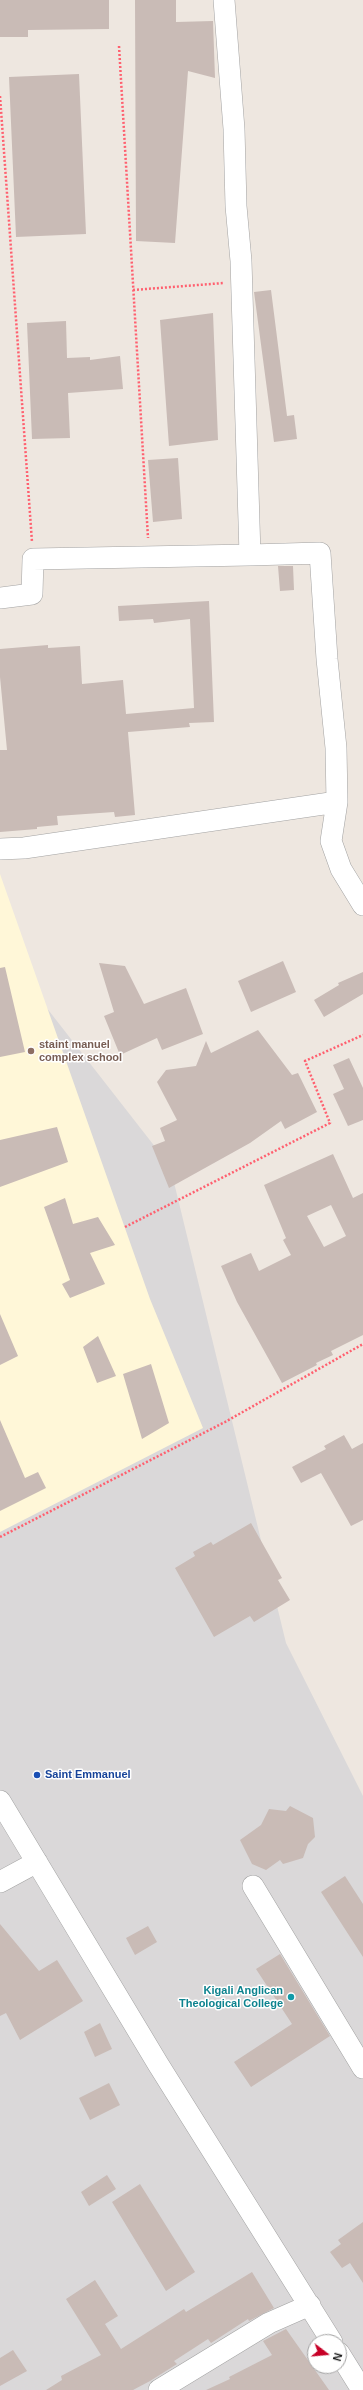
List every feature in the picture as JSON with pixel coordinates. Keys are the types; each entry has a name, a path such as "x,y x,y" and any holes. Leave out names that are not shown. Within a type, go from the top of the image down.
{"street":[{"path":"224,0 234,129 236,206 242,281 250,555"},
{"path":"0,598 32,594 33,559 320,553 327,659 336,748 338,802 331,841 341,869 363,905"},
{"path":"0,849 24,848 338,802"},
{"path":"0,1801 158,2064 327,2334"},
{"path":"0,1882 37,1862"},
{"path":"253,1886 363,2068"},
{"path":"159,2390 270,2323 310,2305"},
{"path":"350,2359 362,2390"}],"path":[{"path":"119,46 149,557"},
{"path":"0,96 33,559"},
{"path":"133,290 242,281"},
{"path":"125,1227 330,1123 305,1061 363,1035"},
{"path":"0,1537 225,1422 363,1344"}],"shaded area":[{"name":"staint manuel complex school","path":"0,874 150,1299 203,1428 0,1532"},
{"path":"0,948 170,1166 286,1643 363,1796 363,2390 0,2390"}],"building":[{"path":"0,0 109,0 109,29 28,30 28,37 0,37"},
{"path":"135,0 176,0 176,22 213,21 215,78 188,71 175,243 136,241"},
{"path":"79,74 86,234 16,237 9,77"},
{"path":"271,290 287,416 294,415 297,439 274,442 254,292"},
{"path":"213,313 218,440 169,446 160,320"},
{"path":"66,321 67,358 90,357 90,360 120,356 123,389 68,393 70,438 32,439 27,323"},
{"path":"178,458 182,519 153,522 148,460"},
{"path":"278,566 293,566 294,590 280,591"},
{"path":"209,601 214,722 189,723 190,727 128,732 135,815 115,817 114,812 57,816 58,825 37,827 37,829 0,832 0,750 7,750 0,677 0,649 48,645 48,648 80,646 82,684 123,680 126,714 194,708 190,619 154,623 153,619 119,621 118,606"},
{"path":"283,961 296,992 251,1012 238,981"},
{"path":"99,963 125,966 144,1004 186,988 203,1034 162,1050 157,1038 120,1055 104,1016 114,1012"},
{"path":"5,967 25,1052 0,1057 0,968"},
{"path":"363,972 363,994 324,1017 314,1000 339,985 338,983"},
{"path":"258,1030 292,1075 298,1073 317,1112 285,1129 281,1121 250,1143 169,1188 152,1146 165,1141 160,1128 177,1120 157,1082 166,1070 196,1066 206,1041 211,1053"},
{"path":"349,1058 363,1088 363,1120 348,1126 333,1094 344,1089 333,1065"},
{"path":"57,1127 68,1162 0,1187 0,1140"},
{"path":"333,1154 353,1198 363,1193 363,1335 331,1351 333,1355 282,1383 237,1302 221,1266 251,1253 259,1271 291,1255 283,1240 286,1238 264,1185","holes":["331,1205 346,1236 324,1247 307,1216"]},
{"path":"65,1198 73,1224 98,1217 115,1245 90,1253 105,1284 70,1298 62,1284 70,1280 44,1207"},
{"path":"0,1314 18,1356 0,1365"},
{"path":"98,1336 116,1376 97,1383 83,1347"},
{"path":"151,1364 169,1423 142,1439 123,1374"},
{"path":"0,1420 25,1478 38,1472 46,1488 0,1511"},
{"path":"344,1435 352,1449 363,1443 363,1520 351,1526 321,1473 301,1483 292,1467 326,1449 324,1446"},
{"path":"251,1523 282,1578 278,1580 290,1600 254,1622 250,1616 214,1637 175,1568 195,1556 193,1552 211,1542 213,1545"},
{"path":"290,1806 313,1818 315,1837 308,1844 303,1858 283,1864 280,1860 266,1870 252,1864 240,1840 261,1825 269,1809 286,1811"},
{"path":"345,1876 363,1904 363,1957 321,1892"},
{"path":"0,1924 39,1971 57,1960 83,2001 20,2040 6,2013 0,2016"},
{"path":"148,1926 157,1942 135,1955 126,1938"},
{"name":"Kigali Anglican Theological College","path":"280,1954 330,2036 251,2087 234,2062 292,2024 256,1969"},
{"path":"100,2023 112,2049 95,2057 84,2032"},
{"path":"109,2083 120,2105 90,2120 79,2098"},
{"path":"107,2175 116,2189 89,2206 81,2192"},
{"path":"140,2184 195,2272 166,2291 112,2202"},
{"path":"363,2222 363,2283 350,2263 342,2268 330,2252 341,2244 338,2240"},
{"path":"252,2272 274,2308 249,2321 248,2319 211,2343 208,2339 174,2361 177,2364 150,2381 133,2390 46,2390 62,2380 61,2376 101,2355 66,2299 95,2280 118,2316 105,2324 121,2349 184,2309 186,2312"},
{"path":"286,2329 307,2359 307,2374 318,2374 329,2390 206,2390 230,2379 229,2377 272,2355 263,2341"},
{"path":"13,2350 27,2371 0,2386 0,2358"}],"place":[{"name":"staint manuel complex school","path":"31,1051"},
{"name":"Saint Emmanuel","path":"37,1775"},
{"name":"Kigali Anglican Theological College","path":"291,1997"}]}
